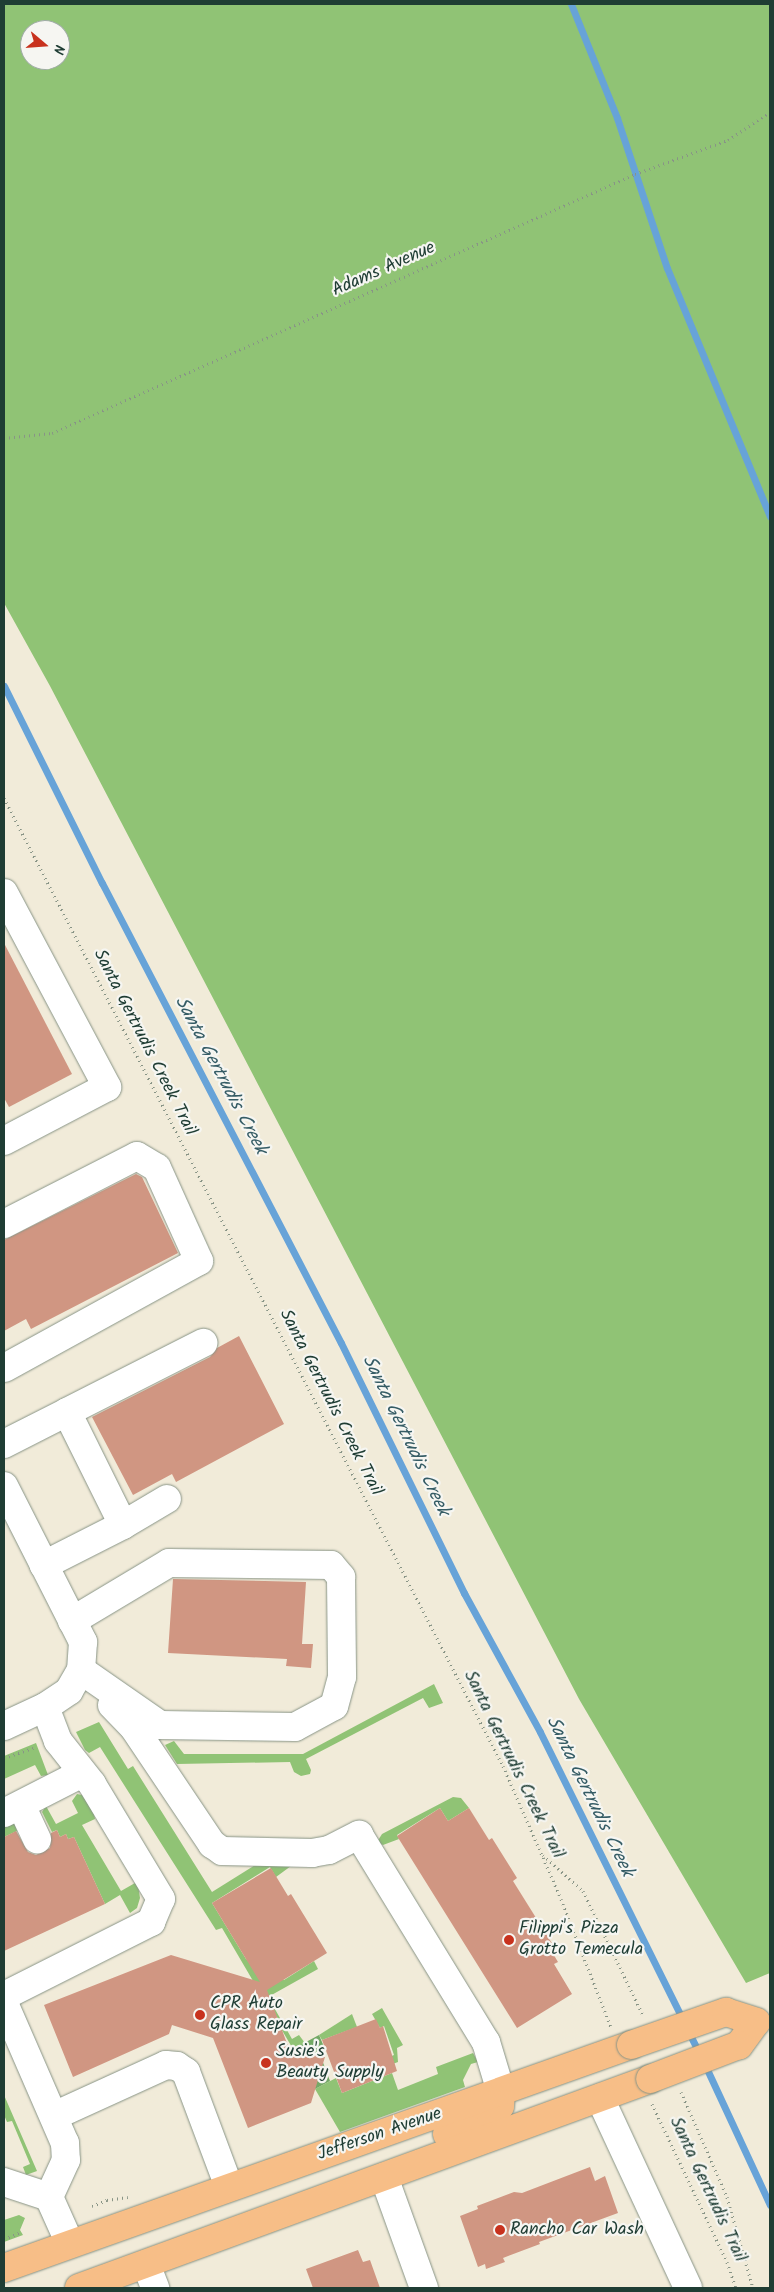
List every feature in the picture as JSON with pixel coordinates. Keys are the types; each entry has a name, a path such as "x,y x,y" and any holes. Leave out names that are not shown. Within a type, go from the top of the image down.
{"main road":[{"name":"Jefferson Avenue","path":"79,2288 151,2276 269,2219 600,2098 637,2064 711,2018 726,2012 763,2019"},
{"name":"Jefferson Avenue","path":"4,2268 500,2092 739,2045 763,2019"},
{"path":"269,2219 298,2197 349,2170 491,2117 500,2106 500,2092"}],"street":[{"path":"4,894 107,1087 4,1141"},
{"path":"4,1224 137,1156 157,1168 199,1261 4,1368"},
{"path":"4,1444 203,1343"},
{"path":"67,1412 123,1525"},
{"path":"4,1726 45,1708 70,1691 82,1670 83,1642 44,1565 7,1499"},
{"path":"44,1565 123,1525 167,1499"},
{"path":"72,1621 169,1563 332,1566 341,1577 342,1677 334,1706 295,1727 160,1725 82,1670"},
{"path":"82,1670 134,1728 212,1844 222,1850 312,1853 329,1850 359,1835 486,2042 500,2092"},
{"path":"4,1996 151,1922 159,1910 161,1899 82,1773 58,1741 45,1708"},
{"path":"37,1839 13,1809 82,1773"},
{"path":"4,2003 66,2143 66,2160 49,2197"},
{"path":"54,2116 166,2065 177,2066 186,2072 229,2187"},
{"path":"600,2098 688,2288"},
{"path":"384,2177 424,2288"},
{"path":"4,2182 49,2197 70,2244"}],"path":[{"name":"Adams Avenue","path":"4,438 52,433 635,174 728,140 770,112"},
{"name":"Santa Gertrudis Creek Trail","path":"4,798 503,1766 561,1899 637,2064"},
{"path":"4,1758 58,1741"},
{"name":"Santa Gertrudis Trail","path":"637,2064 727,2262 736,2288"},
{"path":"4,2239 21,2232"}],"green space":[{"path":"4,4 770,4 770,1973 746,1983 579,1699 50,686 4,603"},
{"path":"434,1684 443,1703 429,1708 423,1698 306,1759 311,1770 310,1774 301,1776 294,1772 290,1762 177,1764 165,1745 174,1741 184,1754 303,1754"},
{"path":"99,1722 128,1769 133,1766 212,1892 260,1862 291,1866 276,1877 270,1867 212,1903 246,1959 284,1980 314,1961 318,1969 268,1997 292,2039 299,2035 305,2043 293,2049 222,1928 216,1930 100,1747 89,1753 85,1750 76,1732"},
{"path":"36,1743 48,1775 41,1776 35,1765 4,1779 4,1756"},
{"path":"77,1794 82,1795 94,1813 95,1819 82,1825 121,1891 135,1883 138,1885 140,1898 137,1908 130,1913 120,1895 105,1904 74,1837 68,1839 66,1834 60,1837 57,1830 52,1832 42,1812 46,1806 56,1824 78,1813 72,1801"},
{"path":"453,1797 461,1798 469,1808 448,1821 440,1808 397,1835 399,1839 383,1845 377,1842 382,1834"},
{"path":"14,1822 17,1831 4,1837 4,1826"},
{"path":"382,2008 403,2045 397,2048 398,2062 390,2065 387,2058 394,2055 384,2026 380,2028 372,2014"},
{"path":"352,2014 357,2027 322,2040 319,2035"},
{"path":"319,2035 325,2049 319,2052 330,2081 315,2089 293,2049"},
{"path":"473,2053 478,2062 471,2064 463,2080 465,2087 340,2132 315,2089 336,2078 342,2093 392,2073 398,2090 438,2074 436,2067"},
{"path":"4,2095 37,2171 26,2175 23,2167 30,2164 12,2121 7,2122 4,2115"},
{"path":"19,2215 25,2218 20,2230 23,2235 4,2242 4,2220"}],"building":[{"path":"4,943 72,1074 9,1107 4,1098"},
{"path":"136,1174 142,1177 178,1253 31,1329 26,1319 4,1331 4,1240"},
{"path":"239,1336 284,1424 176,1482 172,1474 133,1495 92,1417 210,1357 217,1348"},
{"path":"173,1579 306,1582 302,1644 313,1644 311,1668 286,1666 287,1659 168,1653"},
{"path":"440,1808 448,1821 469,1808 489,1840 492,1838 517,1878 513,1881 553,1945 549,1947 558,1962 554,1964 572,1994 517,2028 397,1836"},
{"path":"57,1830 60,1837 66,1834 68,1839 74,1837 105,1904 4,1951 4,1837 16,1831 28,1852 36,1855 50,1848 51,1833"},
{"path":"271,1868 288,1896 291,1894 327,1953 267,1990 288,2046 325,2057 311,2103 248,2128 213,2038 172,2025 169,2034 73,2077 44,2005 171,1955 260,1982 212,1903"},
{"path":"376,2019 380,2028 383,2026 397,2071 342,2093 322,2040"},
{"path":"590,2167 595,2181 605,2176 618,2213 539,2242 540,2244 503,2258 505,2262 486,2269 485,2264 478,2267 460,2216 478,2209 477,2206 514,2192 522,2193"},
{"path":"358,2250 363,2262 370,2260 380,2288 313,2288 306,2269"}],"waterway":[{"path":"571,4 617,118 667,268 770,517"},
{"name":"Santa Gertrudis Creek","path":"4,686 102,883 341,1343 464,1593 540,1732 684,2022"},
{"name":"Santa Gertrudis Creek","path":"688,2031 700,2055"},
{"name":"Santa Gertrudis Creek","path":"705,2065 770,2205"}],"place":[{"name":"Filippi's Pizza Grotto Temecula","path":"509,1940"},
{"name":"CPR Auto Glass Repair","path":"200,2015"},
{"name":"Susie's Beauty Supply","path":"266,2063"},
{"name":"Rancho Car Wash","path":"500,2230"}]}
